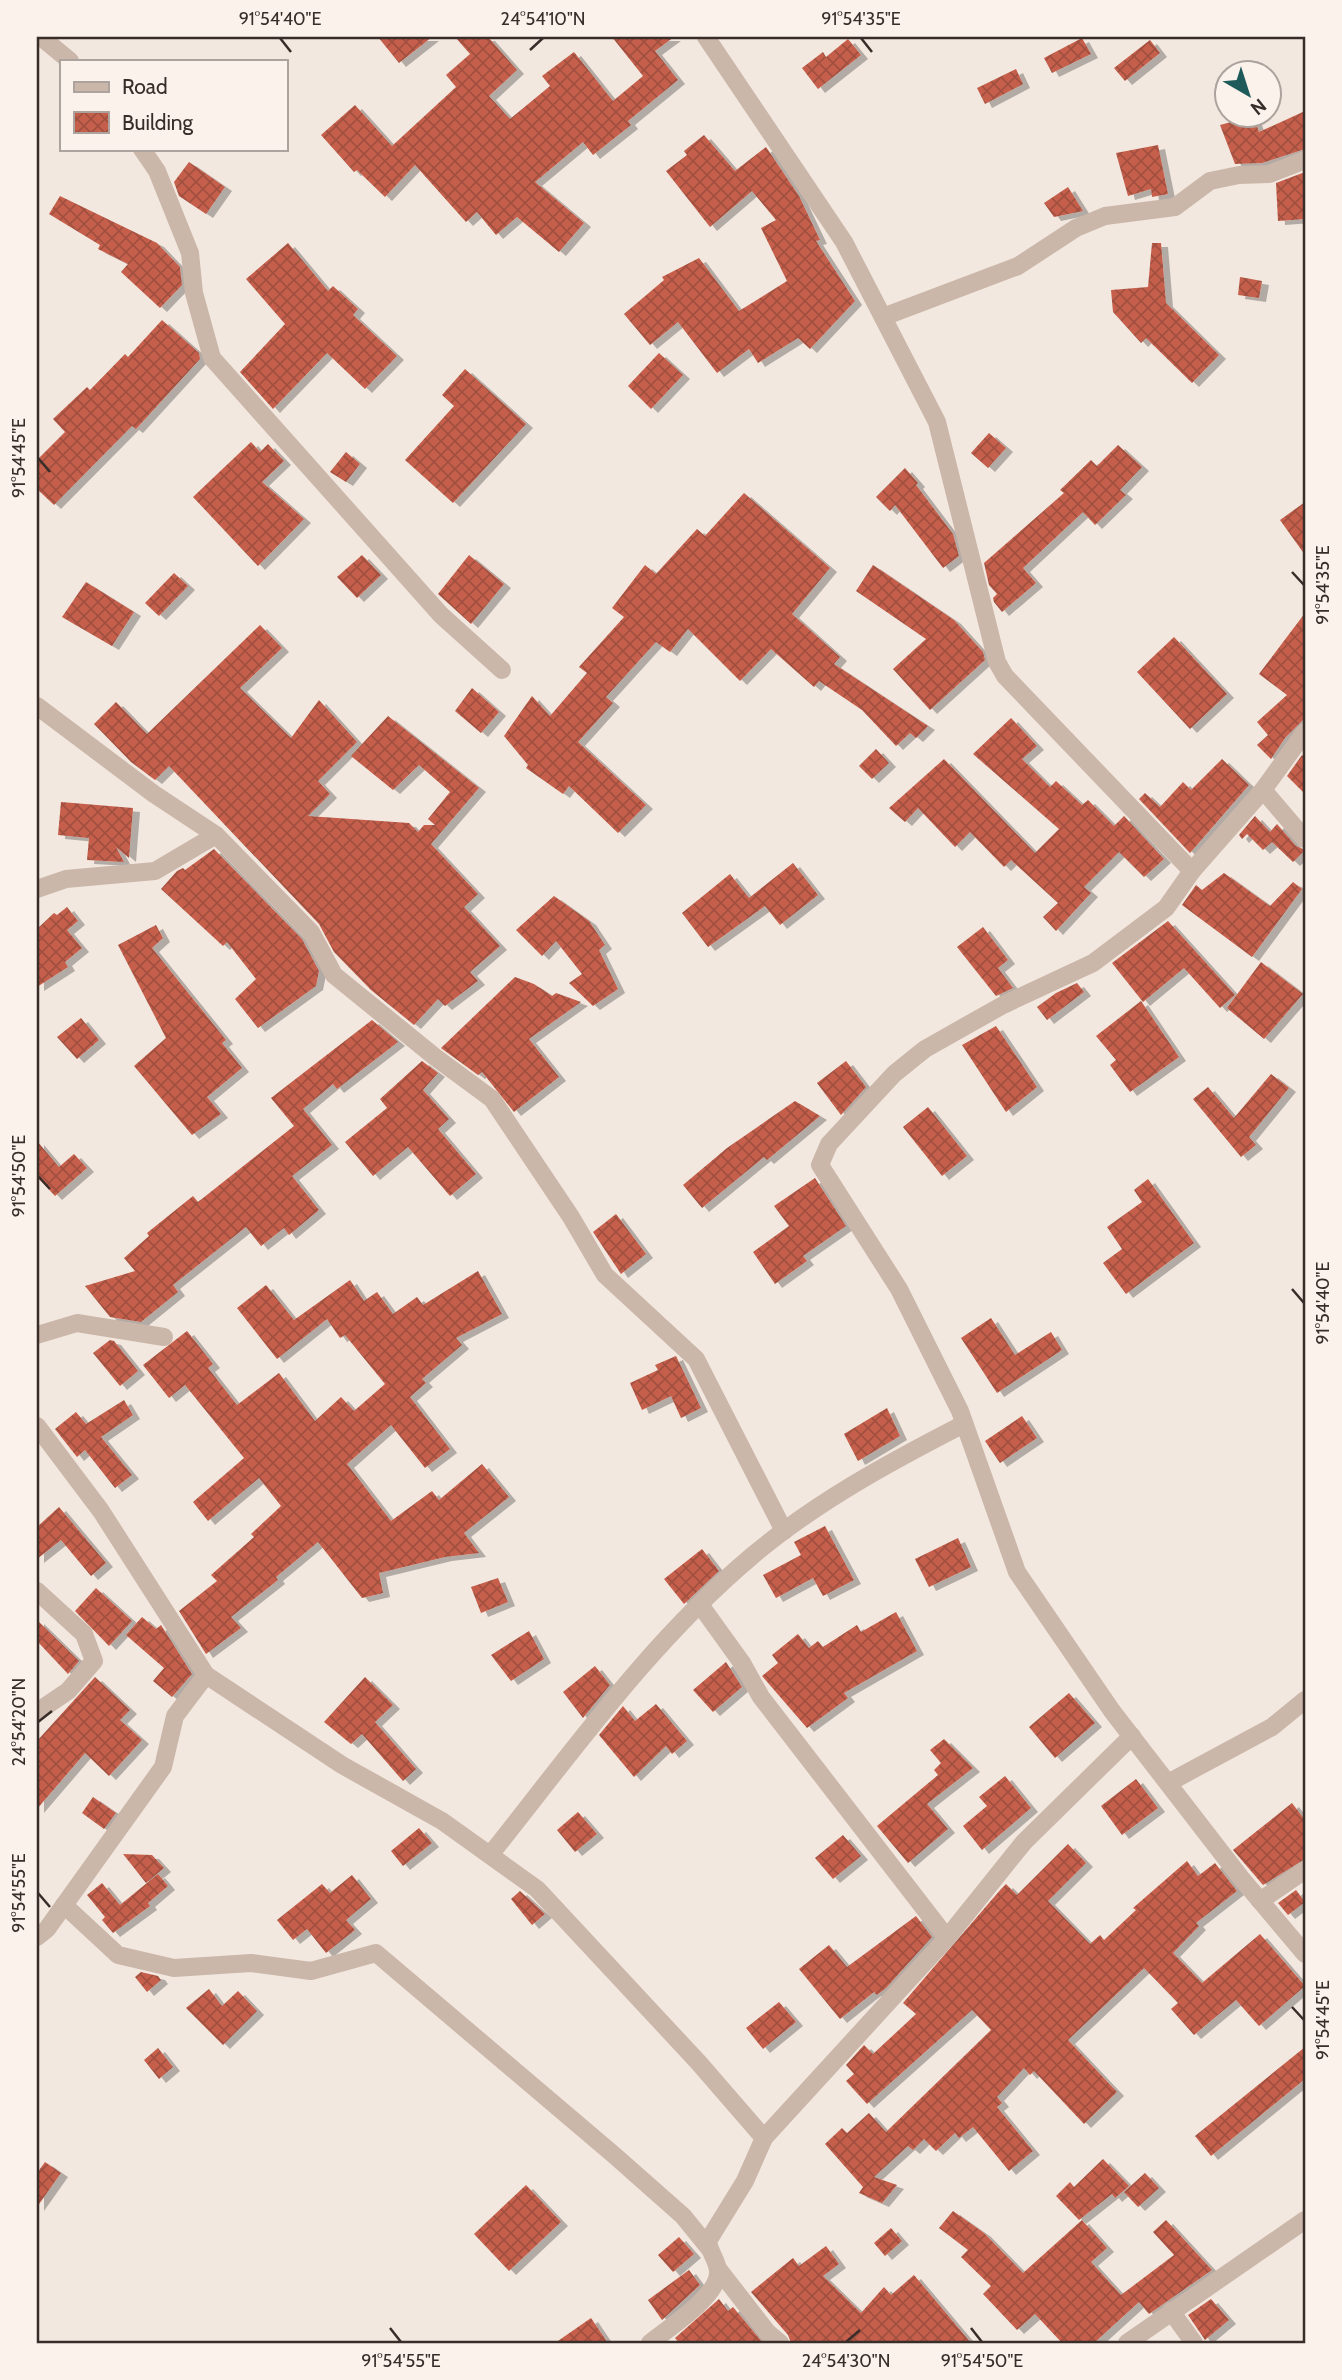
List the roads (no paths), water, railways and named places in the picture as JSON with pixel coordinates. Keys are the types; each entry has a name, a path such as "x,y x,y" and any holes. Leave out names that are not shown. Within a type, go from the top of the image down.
{"street":[{"path":"41,37 69,60"},
{"path":"706,37 844,242 937,422 997,662 1005,676 1192,871"},
{"path":"143,150 158,171 190,253 194,293 212,358 447,622 502,670"},
{"path":"883,317 1018,265 1076,228 1105,216 1175,207 1210,181 1239,175 1269,174 1305,160"},
{"path":"37,706 154,794 216,835 311,932 334,975 435,1058 492,1099 571,1217 605,1276 696,1359 784,1531"},
{"path":"1305,732 1263,790 1192,871 1166,908 1093,963 1003,1005 925,1049 894,1074 822,1154 820,1165 899,1289 964,1424 1017,1572 1132,1737 1305,1954"},
{"path":"1263,790 1305,839"},
{"path":"37,889 66,879 155,871 216,835"},
{"path":"37,1335 76,1323 164,1336"},
{"path":"490,1855 625,1685 752,1556 871,1472 964,1424"},
{"path":"37,1426 101,1511 206,1675 342,1765 442,1821 537,1889 699,2063 764,2138"},
{"path":"37,1591 84,1634 94,1661 68,1691 37,1712"},
{"path":"701,1606 777,1719 947,1938"},
{"path":"37,1937 64,1905 163,1767 175,1716 206,1675"},
{"path":"1168,1783 1272,1727 1305,1700"},
{"path":"709,2248 708,2241 745,2181 764,2138 947,1938 1024,1842 1132,1737"},
{"path":"1260,1900 1305,1870"},
{"path":"64,1905 118,1955 174,1968 251,1963 311,1971 376,1953 683,2216 709,2248 719,2270 768,2333 780,2343"},
{"path":"1127,2343 1305,2220"},
{"path":"650,2343 701,2302 715,2286 719,2270"},
{"path":"1171,2311 1194,2343"}]}
